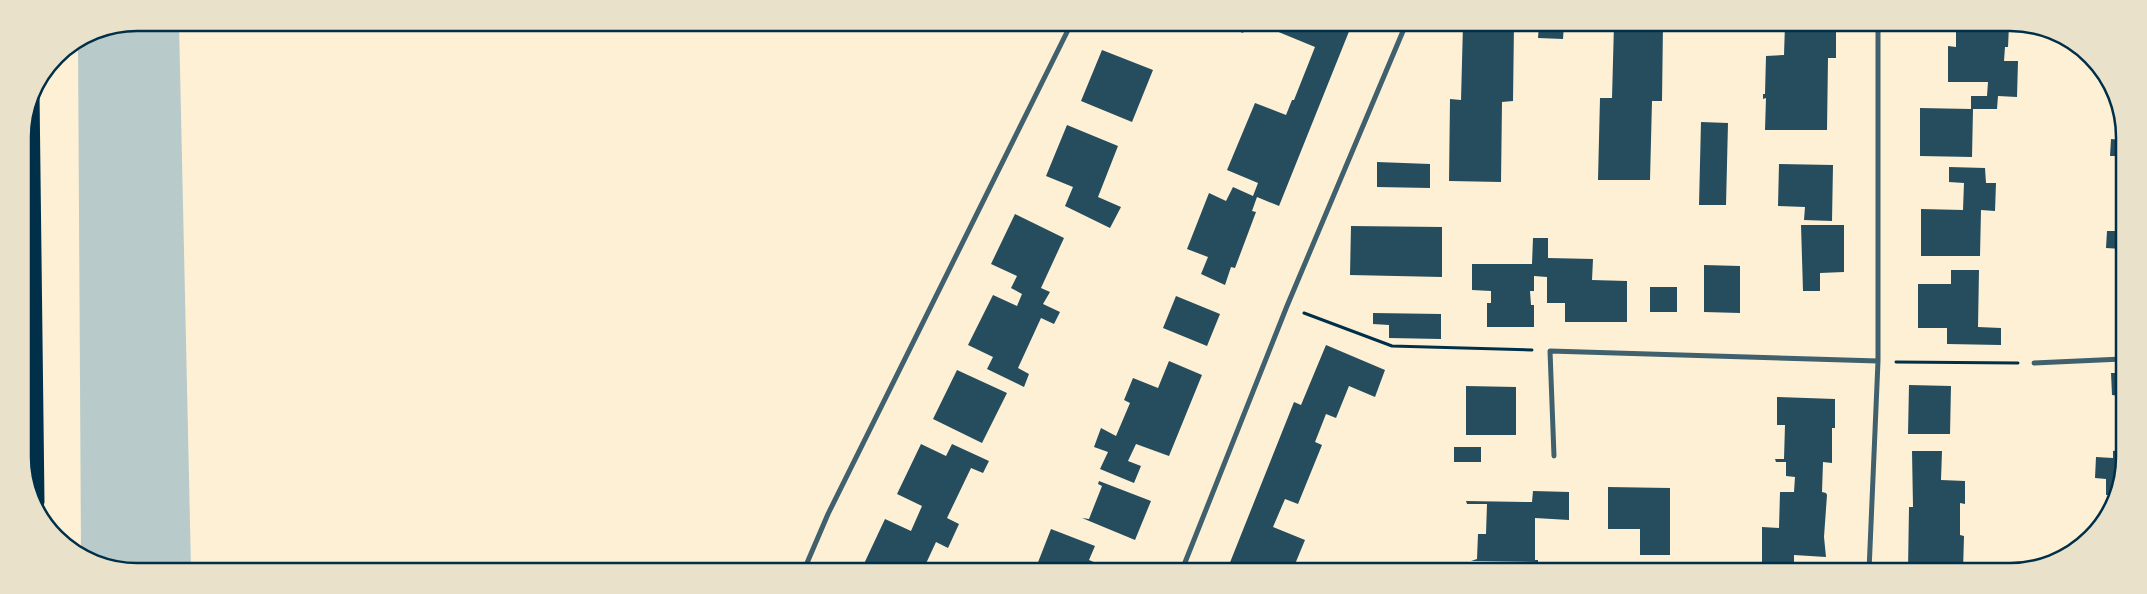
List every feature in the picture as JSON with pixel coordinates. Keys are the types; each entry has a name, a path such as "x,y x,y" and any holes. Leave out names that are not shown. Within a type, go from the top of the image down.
{"highway":[{"path":"32,122 37,491"}],"street":[{"path":"807,563 832,505 1068,31"},
{"path":"1185,563 1287,306 1403,31"},
{"path":"1869,563 1878,361 1878,31"},
{"path":"1554,456 1550,351 1878,361"},
{"path":"2034,363 2116,359"}],"path":[{"path":"1287,306 1392,346 1507,348 1550,351"},
{"path":"1878,361 2034,363"}],"shaded area":[{"path":"179,31 191,563 131,563 117,561 97,555 81,547 78,49 103,37 124,32"}],"building":[{"path":"1276,31 1349,31 1279,206 1257,197 1252,211 1256,212 1235,268 1231,267 1225,285 1201,274 1208,257 1187,249 1209,193 1226,201 1233,187 1253,196 1258,183 1227,170 1255,103 1286,115 1315,47"},
{"path":"1463,31 1514,31 1513,101 1502,102 1501,182 1449,181 1450,99 1461,100"},
{"path":"1538,31 1564,31 1563,39 1538,38"},
{"path":"1614,31 1663,31 1662,101 1652,101 1650,180 1598,180 1600,98 1612,98"},
{"path":"1785,31 1836,31 1836,58 1828,58 1827,130 1765,130 1766,98 1763,99 1763,94 1765,94 1766,56 1784,55"},
{"path":"1956,31 2009,31 2008,47 2005,47 2004,61 2018,61 2017,97 1998,96 1997,109 1973,109 1972,157 1920,156 1920,108 1971,109 1971,96 1987,96 1988,82 1948,82 1948,46 1956,47"},
{"path":"1102,50 1153,70 1132,122 1081,101"},
{"path":"1701,122 1728,123 1726,205 1699,205"},
{"path":"1067,125 1118,146 1098,197 1121,207 1110,228 1065,206 1073,187 1046,176"},
{"path":"2111,139 2116,139 2116,156 2110,156"},
{"path":"1377,162 1430,164 1430,188 1377,187"},
{"path":"1779,164 1833,165 1832,221 1804,220 1805,207 1778,206"},
{"path":"1949,167 1985,168 1986,183 1996,183 1995,211 1981,210 1980,256 1921,256 1921,209 1963,210 1964,183 1949,182"},
{"path":"1015,214 1064,238 1041,288 1050,292 1043,304 1060,312 1054,324 1041,318 1018,368 1029,374 1024,387 987,369 993,357 968,345 993,295 1017,306 1022,294 1011,288 1017,276 991,264"},
{"path":"1801,225 1844,225 1844,272 1820,273 1820,291 1803,291"},
{"path":"1351,226 1442,227 1442,277 1350,275"},
{"path":"2107,231 2116,231 2116,249 2106,248"},
{"path":"1533,238 1548,238 1548,258 1593,259 1592,280 1627,281 1627,322 1565,322 1565,303 1547,303 1547,277 1534,276 1534,291 1530,291 1531,305 1534,305 1534,327 1487,327 1487,303 1491,303 1491,291 1472,290 1472,264 1532,264"},
{"path":"1704,265 1740,266 1740,313 1704,312"},
{"path":"1951,270 1979,270 1978,327 2001,328 2001,345 1947,344 1947,328 1918,328 1918,284 1951,284"},
{"path":"1650,287 1677,287 1677,312 1650,312"},
{"path":"1176,296 1220,314 1207,346 1163,328"},
{"path":"1373,313 1441,314 1441,339 1389,338 1389,325 1373,324"},
{"path":"1326,345 1385,370 1375,397 1349,386 1336,418 1326,414 1315,442 1322,445 1298,504 1285,499 1273,527 1305,540 1295,563 1230,563 1294,402 1301,405"},
{"path":"1169,361 1202,375 1169,456 1136,444 1128,461 1141,466 1134,483 1100,469 1108,452 1094,447 1101,428 1116,436 1130,403 1124,400 1133,378 1158,388"},
{"path":"957,370 1007,393 982,443 933,419"},
{"path":"2111,373 2116,373 2116,396 2112,395"},
{"path":"1909,385 1951,386 1950,434 1908,434"},
{"path":"1466,386 1516,387 1516,435 1466,435"},
{"path":"1777,397 1835,399 1835,428 1832,428 1832,463 1823,462 1822,492 1827,495 1824,537 1826,557 1794,555 1794,563 1762,563 1762,527 1779,528 1780,492 1794,492 1795,477 1786,476 1786,462 1776,462 1775,459 1784,459 1785,425 1777,425"},
{"path":"921,444 946,456 952,444 989,461 983,473 971,468 947,518 959,524 948,548 936,542 926,563 864,563 885,519 911,531 922,506 897,494"},
{"path":"1454,447 1481,447 1481,462 1454,462"},
{"path":"2116,450 2114,477 2109,495 2106,495 2106,479 2095,478 2096,457 2113,458 2113,451"},
{"path":"1912,451 1942,451 1941,480 1965,481 1965,504 1960,503 1960,535 1964,536 1963,563 1908,563 1909,507 1913,507"},
{"path":"1099,481 1151,501 1135,540 1082,518 1089,519 1102,486 1098,484"},
{"path":"1608,487 1670,488 1670,555 1640,555 1640,529 1608,529"},
{"path":"1533,491 1569,492 1569,520 1535,518 1535,560 1538,560 1538,562 1471,561 1477,559 1478,534 1486,534 1487,504 1467,504 1466,501 1532,502"},
{"path":"1051,529 1095,546 1089,560 1096,563 1038,563"}]}
